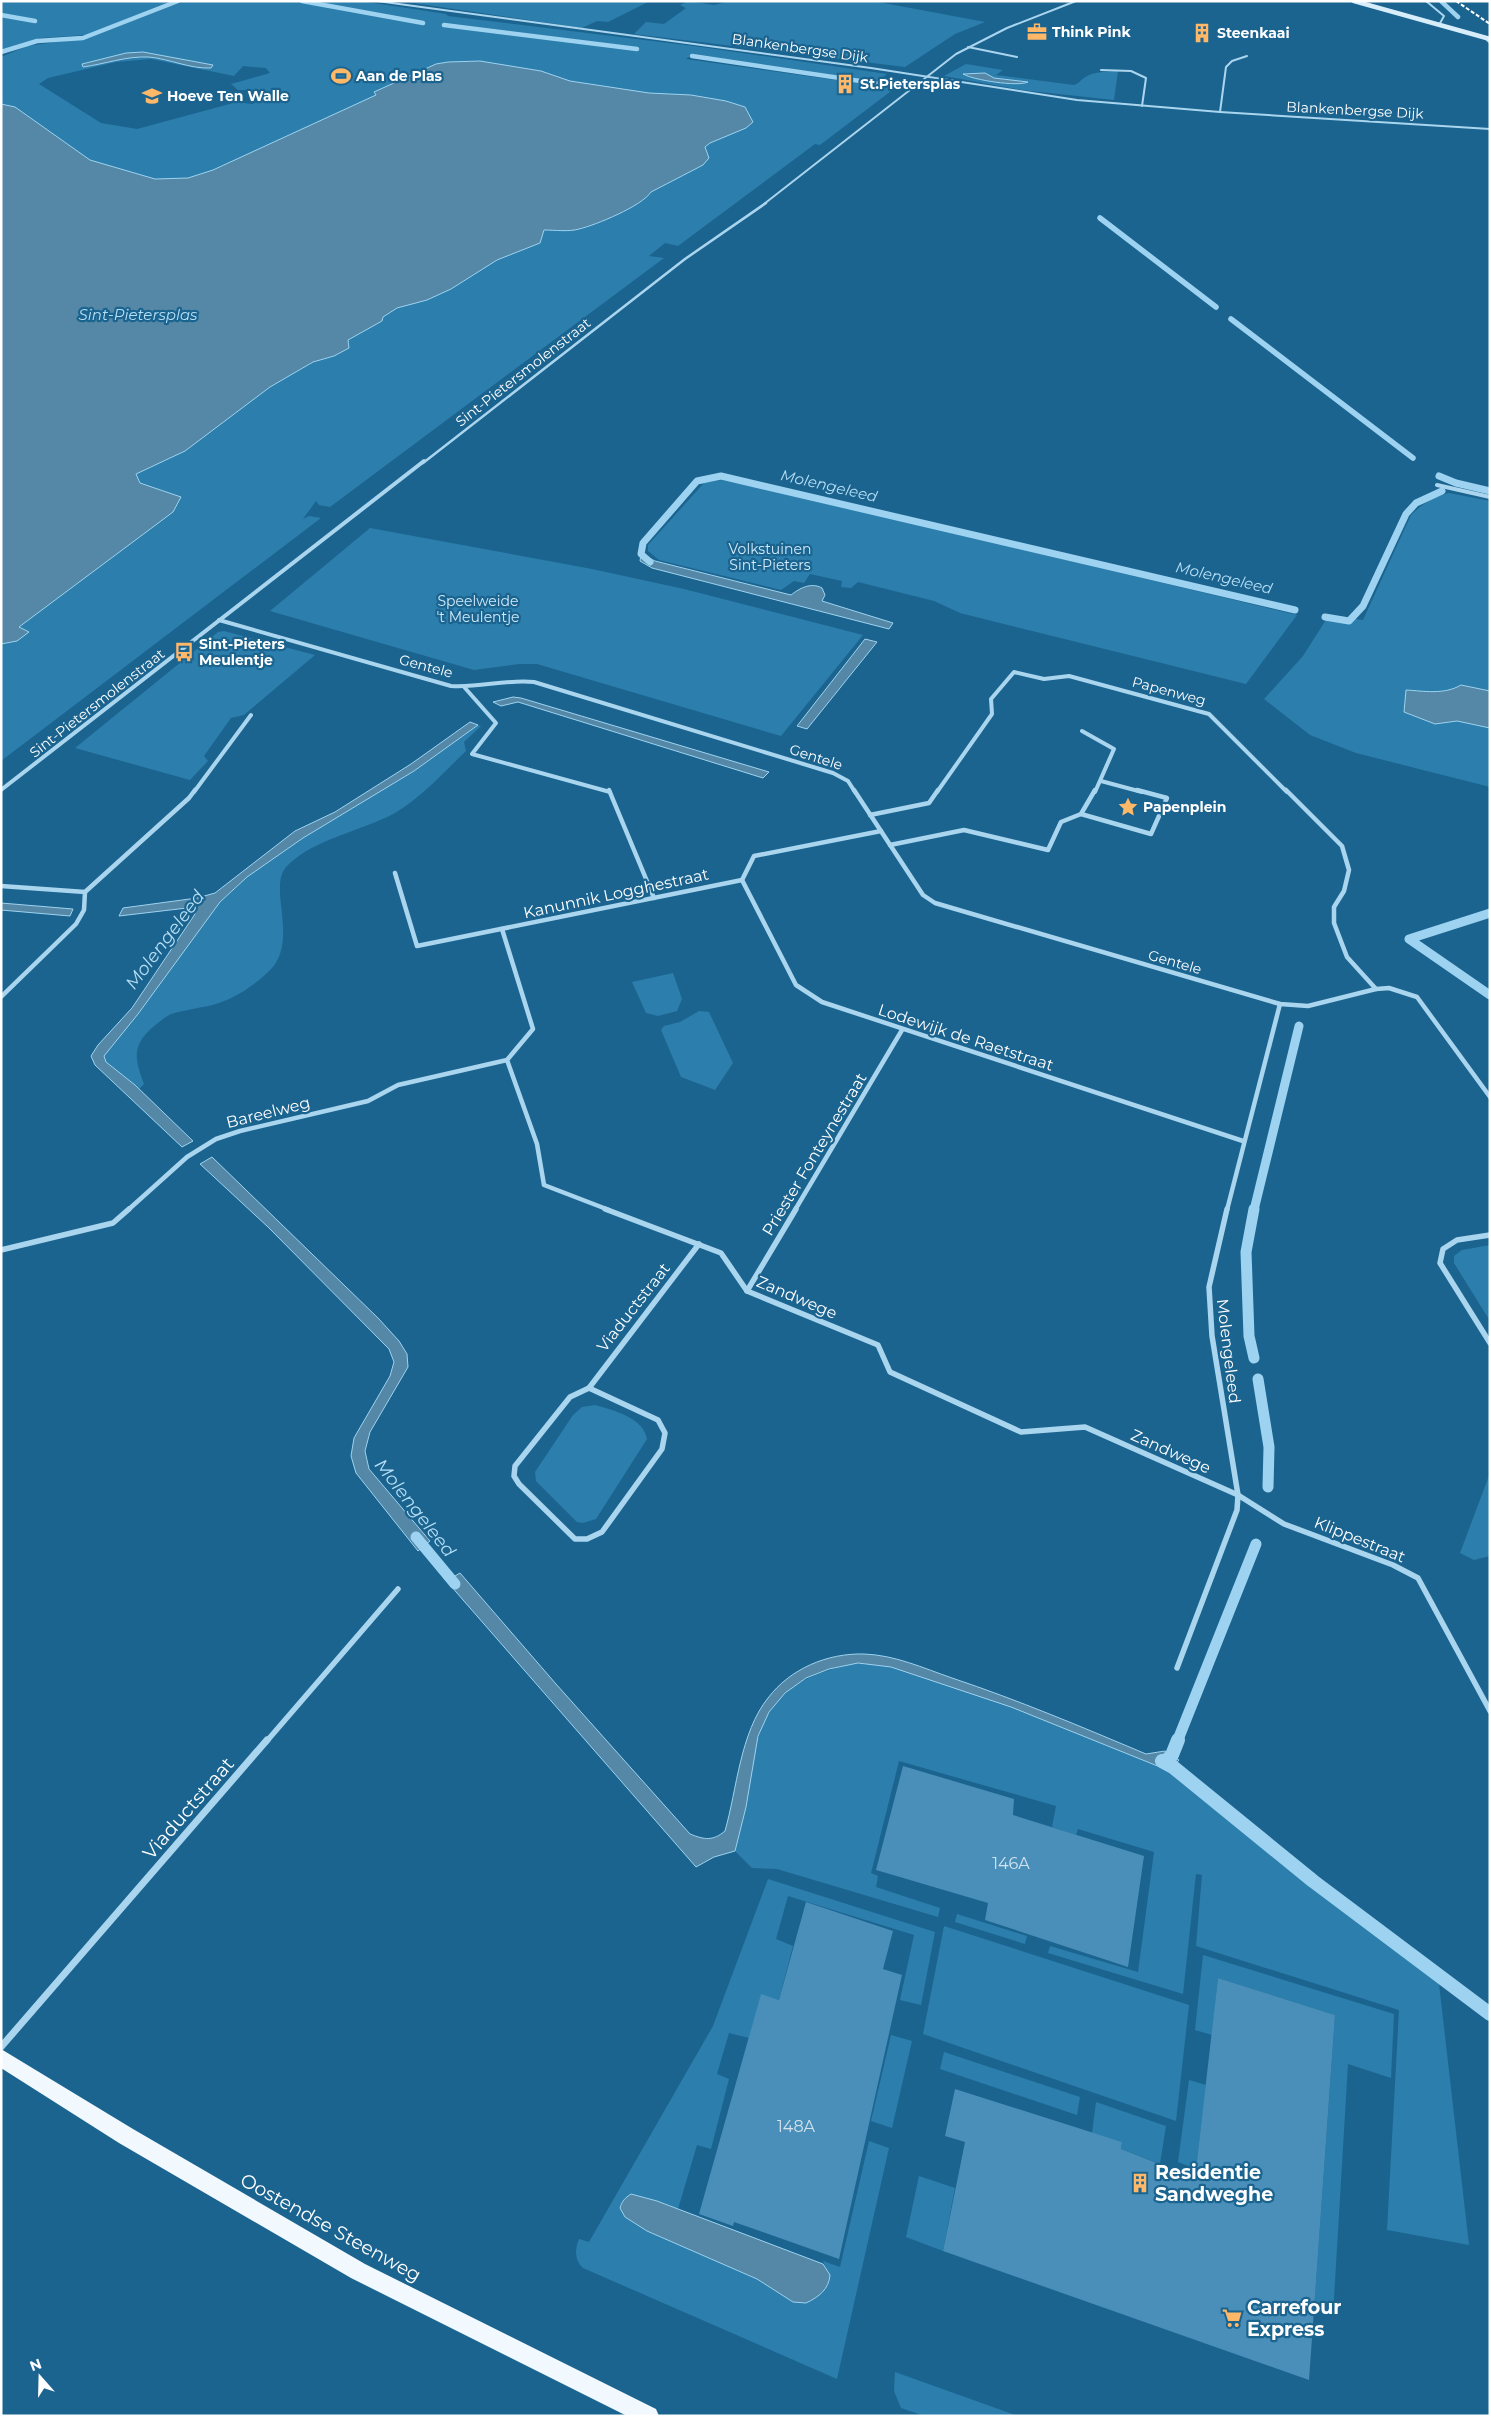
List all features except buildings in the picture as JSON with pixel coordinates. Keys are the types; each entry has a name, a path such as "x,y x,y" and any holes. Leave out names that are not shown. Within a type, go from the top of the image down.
{"main road":[{"path":"1354,1 1490,39"},
{"name":"Oostendse Steenweg","path":"1,2058 126,2136 358,2271 649,2416"}],"street":[{"name":"Blankenbergse Dijk","path":"377,1 925,76 1009,91 1142,106 1490,130"},
{"name":"Sint-Pietersmolenstraat","path":"1,790 685,259 710,243 799,177 925,76 968,47 1006,28 1076,1"},
{"path":"1426,1 1444,16 1439,25"},
{"path":"1484,37 1490,43"},
{"path":"968,47 1017,57"},
{"path":"1220,112 1226,67 1232,62 1247,56"},
{"path":"1101,70 1132,71 1146,78 1142,106"},
{"path":"1437,485 1490,497"},
{"name":"Gentele","path":"219,620 451,686 466,688 511,681 534,682 833,773 848,782 923,895 935,903 1280,1004 1308,1006 1376,990"},
{"name":"Papenweg","path":"870,815 929,803 972,745 992,714 991,699 1014,672 1044,679 1069,676 1209,714 1342,846 1350,870 1344,891 1334,907 1334,923 1347,956 1376,990"},
{"path":"466,688 476,704 496,723 472,754 608,790 654,898"},
{"path":"1,996 76,924 84,910 85,892 189,798 251,715"},
{"path":"890,845 964,830 1048,850 1061,822 1081,814 1101,781 1114,749 1082,731"},
{"path":"1081,814 1151,834 1167,798 1101,781"},
{"path":"742,880 754,856 881,831"},
{"name":"Kanunnik Logghestraat","path":"395,873 418,946 742,880"},
{"name":"Lodewijk de Raetstraat","path":"742,880 796,985 822,1002 902,1030 1243,1141"},
{"path":"1,886 85,892"},
{"path":"502,929 533,1029 508,1060"},
{"path":"1376,990 1389,988 1417,997 1490,1097"},
{"name":"Molengeleed","path":"1177,1668 1237,1510 1238,1495 1212,1336 1209,1287 1243,1141 1280,1004"},
{"name":"Priester Fonteynestraat","path":"747,1291 902,1030"},
{"name":"Zandwege","path":"508,1060 537,1144 544,1185 721,1253 747,1291 878,1345 890,1372 1021,1432 1085,1427 1238,1495"},
{"name":"Bareelweg","path":"1,1250 113,1223 187,1157 216,1139 240,1131 368,1101 398,1085 508,1060"},
{"path":"1490,1235 1457,1240 1443,1249 1440,1263 1490,1343"},
{"name":"Viaductstraat","path":"589,1388 658,1420 665,1433 662,1449 602,1532 587,1538 575,1539 519,1484 514,1476 515,1466 570,1397 589,1388 699,1244"},
{"name":"Klippestraat","path":"1238,1495 1284,1524 1394,1565 1418,1578 1490,1711"},
{"name":"Viaductstraat","path":"1,2047 398,1590"}],"green space":[{"path":"1,1 169,2 86,35 40,38 1,50 1,17 26,21 33,19 1,13"},
{"path":"184,1 361,1 446,14 448,16 701,47 887,74 877,82 692,55 686,59 879,86 887,83 899,85 820,145 815,144 678,246 665,243 649,256 664,258 330,507 319,505 316,501 303,519 309,516 321,518 1,761 1,57 27,46 91,37","holes":["151,59 234,76 243,66 266,68 270,73 231,84 238,90 261,90 268,94 265,99 252,104 237,102 137,129 101,123 39,84 48,78 116,62"]},
{"path":"400,1 650,1 608,22 597,21 582,28"},
{"path":"688,1 714,5 730,1 873,1 985,22 955,34 905,67 634,34 646,22 664,24 686,8 680,5"},
{"path":"966,64 1003,70 996,75 1074,85 1092,74 1118,71 1114,100 1022,90 944,76"},
{"name":"Volkstuinen Sint-Pieters","path":"721,480 797,496 1297,615 1246,684 960,613 934,601 858,582 851,588 841,587 842,581 810,574 804,583 794,581 781,590 659,560 648,551 648,545 704,483"},
{"path":"1449,493 1490,501 1490,787 1356,753 1310,735 1264,699 1303,656 1329,615 1363,620 1411,515 1429,501"},
{"name":"Speelweide 't Meulentje","path":"370,528 592,569 684,589 863,635 781,736 537,664 519,664 474,670 270,611"},
{"path":"224,631 315,655 244,715 231,718 204,756 208,761 190,780 75,748 218,632"},
{"path":"478,725 481,726 464,742 466,751 405,807 381,820 324,842 298,856 287,866 282,875 280,887 283,931 282,947 277,961 262,978 239,994 226,1000 213,1005 171,1014 153,1027 138,1047 137,1060 144,1084 139,1089 106,1062 104,1056 111,1045 220,902 247,877 303,838 414,771"},
{"path":"673,973 682,999 677,1011 658,1016 646,1013 632,982"},
{"path":"699,1011 709,1012 733,1063 715,1090 681,1077 661,1030 664,1026 680,1022"},
{"path":"1490,1245 1490,1321 1454,1263 1454,1256 1462,1250"},
{"path":"595,1405 619,1412 634,1420 645,1432 647,1439 596,1519 583,1523 577,1522 536,1481 535,1472 573,1415 582,1407"},
{"path":"1490,1473 1490,1556 1474,1560 1460,1553"},
{"path":"858,1663 891,1667 1011,1707 1165,1769 1173,1767 1438,1975 1469,2245 1387,2230 1399,2010 1196,1946 1202,1875 1196,1874 1183,1994 1048,1953 1050,1946 1138,1972 1154,1852 1078,1829 1076,1835 1052,1827 1056,1806 899,1761 871,1873 878,1876 876,1887 940,1908 938,1917 777,1869 752,1868 735,1851 746,1806 754,1752 766,1718 785,1693 797,1684 825,1671"},
{"path":"768,1879 935,1932 921,2005 900,2000 914,1935 788,1896 776,1939 793,1946 779,2000 761,1995 749,2038 729,2033 717,2074 729,2079 711,2149 697,2145 678,2209 636,2195 621,2205 620,2208 625,2217 647,2231 757,2279 793,2302 806,2303 827,2286 830,2278 823,2261 840,2267 869,2141 889,2148 837,2379 583,2268 576,2254 579,2239 589,2242 713,2026"},
{"path":"957,1914 1027,1936 1025,1944 955,1922"},
{"path":"944,1926 1189,2005 1176,2121 923,2034"},
{"path":"1203,1955 1394,2014 1391,2078 1348,2064 1333,2315 1314,2309 1335,2015 1218,1978 1212,2035 1195,2030"},
{"path":"891,2035 912,2041 892,2128 871,2121"},
{"path":"944,2052 1080,2097 1077,2115 940,2069"},
{"path":"1189,2080 1206,2085 1196,2169 1178,2162"},
{"path":"1096,2102 1166,2126 1160,2164 1121,2149 1122,2142 1092,2133"},
{"path":"919,2176 955,2188 943,2251 906,2237"},
{"path":"895,2372 1018,2416 924,2416 901,2408 894,2391"}],"water":[{"path":"143,52 213,65 211,68 195,67 149,57 124,59 83,67 82,64 126,53"},
{"name":"Sint-Pietersplas","path":"480,61 541,71 570,81 649,93 691,95 726,101 745,107 753,122 746,128 710,143 705,147 709,158 703,165 651,192 629,209 596,224 575,230 544,230 540,243 497,260 451,289 427,300 397,308 383,317 382,321 348,340 349,348 334,356 313,362 270,387 185,451 136,474 140,483 181,497 173,512 19,627 29,632 17,641 1,644 1,104 15,107 90,160 155,179 188,178 213,170 376,95 374,92 436,64"},
{"path":"985,73 994,78 1028,82 1015,84 995,82 963,74"},
{"path":"641,554 655,561 791,595 806,587 818,586 822,588 825,595 822,601 893,623 889,629 652,568 640,561"},
{"path":"865,639 877,642 807,729 797,726"},
{"path":"1461,685 1490,691 1490,728 1457,721 1435,724 1404,712 1406,690 1441,691"},
{"path":"513,697 769,772 763,778 518,702 501,706 493,702"},
{"path":"470,722 478,725 414,771 303,838 247,877 220,902 138,1014 104,1056 106,1062 135,1085 193,1141 182,1147 95,1065 91,1056 98,1045 132,1008 195,914 193,910 187,908 119,916 123,908 197,898 215,893 295,831 335,812 411,764"},
{"path":"1,903 73,909 70,916 1,910"},
{"path":"212,1157 378,1318 399,1341 407,1354 408,1367 370,1432 365,1451 369,1469 430,1541 418,1551 356,1473 351,1456 354,1438 390,1376 394,1362 389,1349 268,1227 200,1164"},
{"path":"450,1571 455,1576 460,1573 690,1834 700,1837 713,1838 725,1831 745,1744 759,1712 768,1698 798,1671 836,1656 850,1654 875,1655 909,1663 977,1686 1146,1754 1165,1751 1179,1760 1173,1767 1165,1769 1011,1707 891,1667 858,1663 829,1669 806,1678 785,1693 769,1712 758,1736 746,1807 735,1851 714,1857 696,1867 443,1577"},
{"path":"631,2194 657,2201 823,2264 830,2275 828,2284 823,2292 811,2301 806,2303 793,2302 757,2279 647,2231 625,2217 620,2208 624,2200"}],"waterway":[{"path":"1,52 37,41 83,38 178,1"},
{"path":"302,1 423,23"},
{"path":"1441,1 1458,17"},
{"path":"1,15 35,21"},
{"path":"444,25 637,49"},
{"path":"692,56 887,85"},
{"path":"1100,218 1216,307"},
{"path":"1231,319 1413,458"},
{"name":"Molengeleed","path":"650,562 641,554 643,543 697,481 721,476 1295,610"},
{"name":"Molengeleed","path":"1439,476 1456,483 1490,491"},
{"name":"Molengeleed","path":"1325,617 1349,621 1363,606 1406,514 1416,503 1442,491"},
{"path":"1490,913 1409,939 1490,995"},
{"path":"1254,1210 1299,1026"},
{"path":"1254,1209 1246,1252 1249,1336 1254,1358"},
{"path":"1258,1379 1269,1447 1268,1487"},
{"name":"Molengeleed","path":"416,1537 455,1584"},
{"path":"1177,1742 1256,1544"},
{"path":"1165,1762 1172,1755 1178,1740"},
{"path":"1162,1761 1173,1767 1313,1881 1490,2014"}],"railway":[{"path":"1456,1 1490,24"}],"place":[{"name":"Think Pink","path":"1037,32"},
{"name":"Steenkaai","path":"1202,33"},
{"name":"Aan de Plas","path":"341,76"},
{"name":"St.Pietersplas","path":"845,84"},
{"name":"Hoeve Ten Walle","path":"152,96"},
{"name":"Sint-Pieters Meulentje","path":"184,652"},
{"name":"Papenplein","path":"1128,807"},
{"name":"Residentie Sandweghe","path":"1140,2183"},
{"name":"Carrefour Express","path":"1232,2318"}]}
